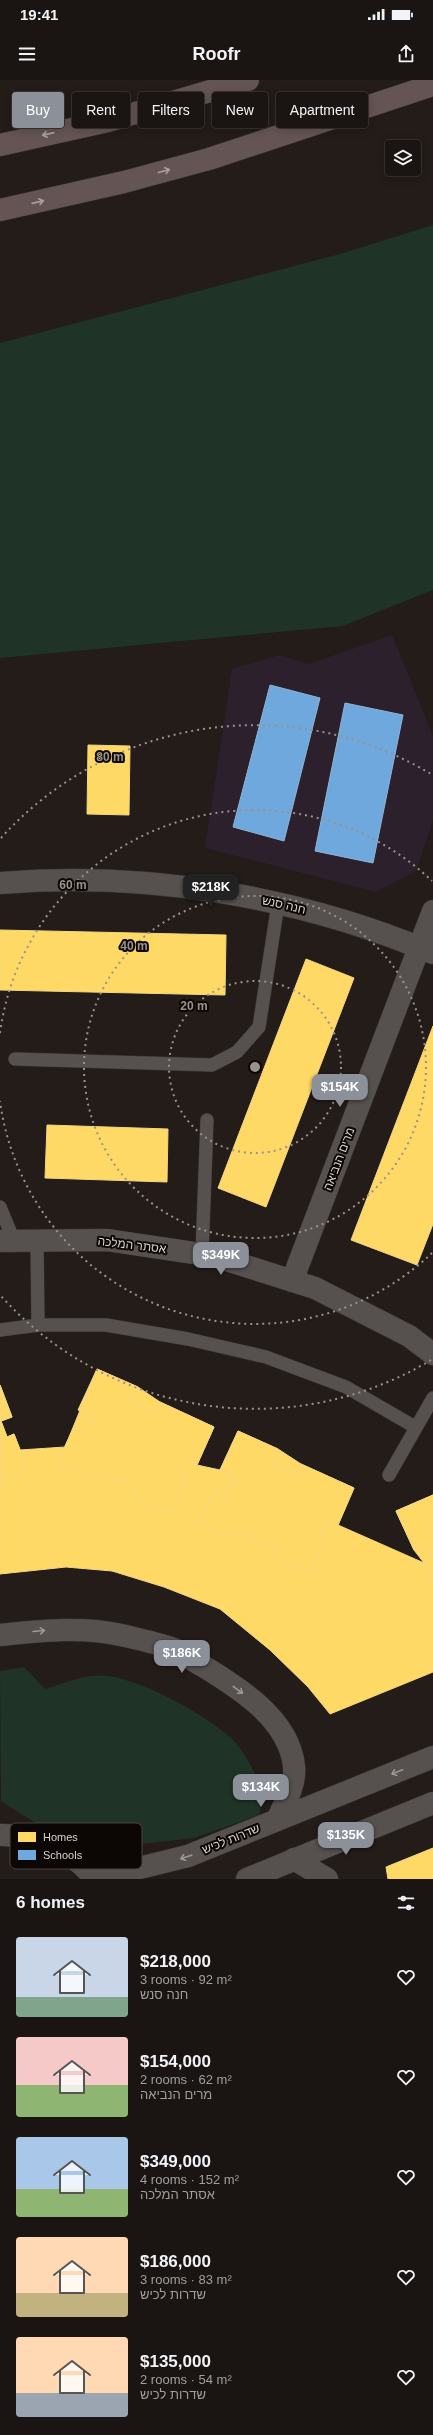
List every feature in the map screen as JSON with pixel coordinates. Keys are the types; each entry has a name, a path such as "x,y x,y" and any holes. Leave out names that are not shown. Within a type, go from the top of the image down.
{"highway":[{"path":"0,145 108,120 248,80"},
{"path":"0,210 124,182 209,159 433,85"}],"street":[{"name":"חנה סנש","path":"0,882 81,880 138,882 195,888 278,904 368,928 426,950"},
{"name":"מרים הנביאה","path":"292,1281 426,950 433,912"},
{"name":"אסתר המלכה","path":"7,1241 107,1240 202,1254 315,1288 408,1336 433,1354"},
{"path":"0,1635 64,1629 120,1634 174,1649 222,1677 262,1709 278,1726 289,1746 294,1766 292,1788 277,1820"},
{"name":"שדרות לכיש","path":"142,1867 174,1860 433,1757"},
{"path":"247,1879 433,1802"},
{"path":"294,1859 327,1879"},
{"path":"85,1869 93,1877"},
{"name":"שדרות לכיש","path":"93,1877 135,1869"}],"lane":[{"path":"15,1059 212,1066 237,1052 259,1027 278,904"},
{"path":"202,1254 207,1120"},
{"path":"0,1207 7,1241"},
{"path":"37,1241 38,1325"},
{"path":"0,1330 38,1325 106,1325 188,1339 266,1357 346,1387 415,1428"},
{"path":"389,1475 433,1398"}],"shaded area":[{"path":"392,635 433,736 433,820 416,871 376,892 205,848 232,669 279,655 309,664"}],"green space":[{"path":"433,225 433,590 343,626 0,658 0,343 340,254"},
{"path":"24,1667 45,1689 83,1677 99,1675 122,1679 155,1691 190,1709 232,1739 245,1756 265,1790 259,1815 194,1838 142,1844 142,1823 36,1823 1,1801 0,1671"}],"building: Homes":[{"path":"88,745 130,746 129,815 87,814"},
{"path":"0,930 226,935 225,995 0,990"},
{"path":"306,959 354,978 266,1207 218,1188"},
{"path":"433,1026 433,1224 417,1265 351,1240"},
{"path":"47,1125 168,1129 167,1182 45,1178"},
{"path":"97,1369 138,1387 131,1402 155,1413 160,1402 214,1427 197,1465 186,1460 179,1475 186,1478 170,1514 133,1496 136,1489 94,1470 91,1479 57,1463 73,1429 86,1435 94,1417 78,1410"},
{"path":"97,1369 138,1387 160,1402 214,1427 197,1465 220,1470 238,1431 278,1449 301,1464 354,1488 338,1525 424,1563 414,1550 396,1511 433,1495 433,1672 330,1714 308,1687 270,1650 220,1609 164,1587 112,1571 66,1567 0,1574 0,1385 12,1417 1,1421 7,1437 14,1434 20,1450 65,1447"},
{"path":"0,1385 12,1417 1,1421 7,1437 14,1434 28,1470 0,1481"},
{"path":"238,1431 278,1449 271,1464 296,1475 301,1464 354,1488 338,1525 327,1520 320,1536 326,1539 311,1574 274,1557 278,1550 235,1530 229,1537 199,1524 214,1491 228,1497 236,1478 220,1470"},
{"path":"433,1495 433,1582 424,1563 431,1559 425,1545 414,1550 396,1511"},
{"path":"433,1848 433,1879 388,1879 386,1867"}],"building: Schools":[{"path":"270,685 320,698 284,841 233,827"},
{"path":"345,703 403,715 373,863 315,851"}]}
